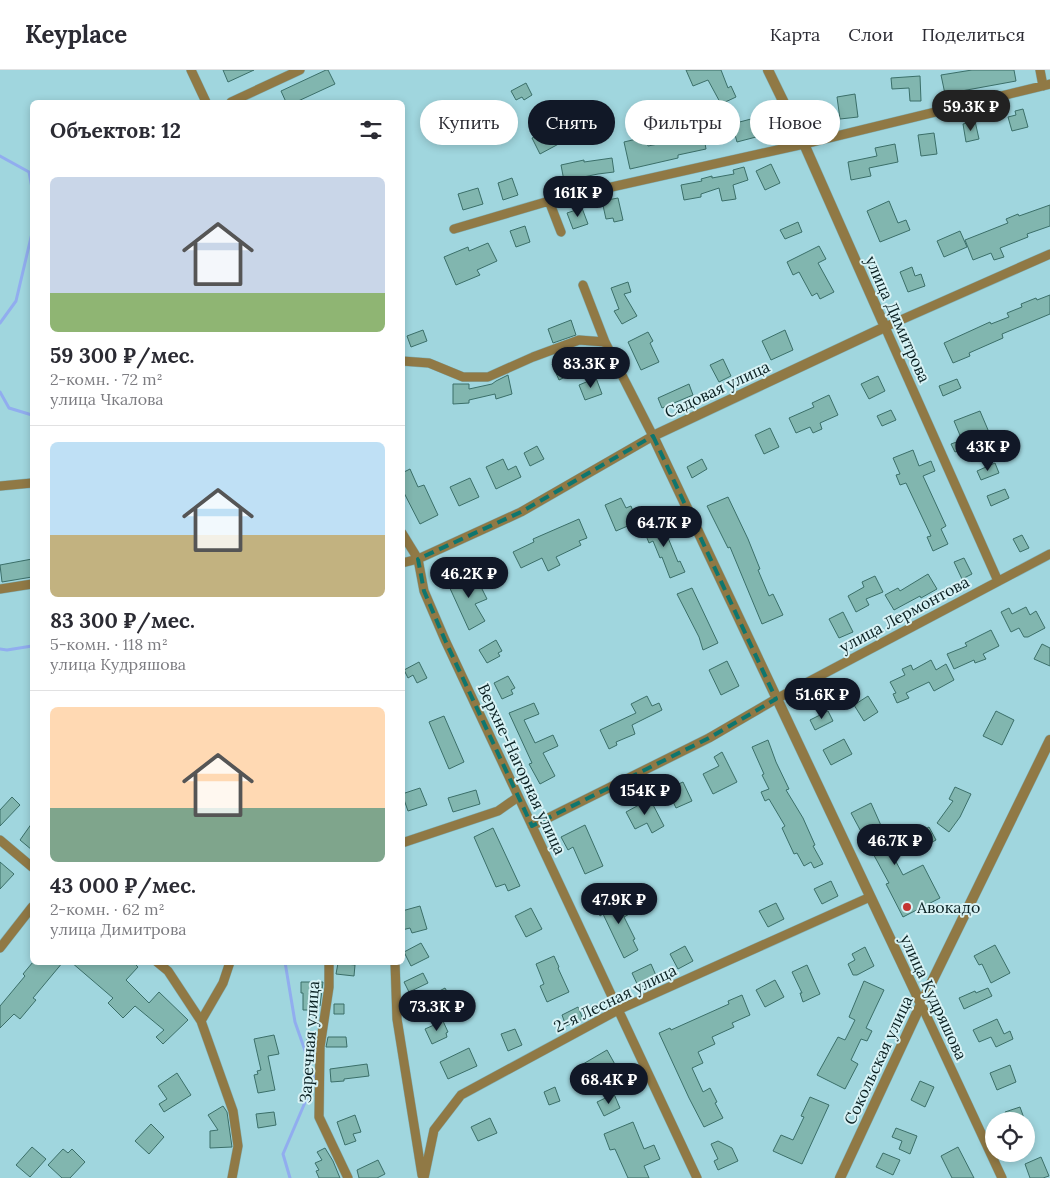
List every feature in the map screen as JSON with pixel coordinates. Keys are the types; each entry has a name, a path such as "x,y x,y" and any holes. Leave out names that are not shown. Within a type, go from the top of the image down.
{"street":[{"path":"191,70 205,100"},
{"path":"235,100 300,70"},
{"name":"улица Димитрова","path":"768,70 783,100"},
{"path":"840,135 1046,85 1040,70"},
{"path":"454,229 550,201 800,145"},
{"name":"улица Димитрова","path":"804,145 998,581"},
{"path":"550,201 561,232"},
{"name":"Садовая улица","path":"405,562 418,560 521,512 653,436 885,327 1050,254"},
{"name":"улица Кудряшова","path":"583,285 605,342 653,436 1002,1178"},
{"path":"405,361 428,363 463,377 488,377 533,357 579,340 605,342"},
{"path":"0,486 30,483"},
{"name":"Верхне-Нагорная улица","path":"405,538 418,560 424,591 444,640 697,1178"},
{"name":"улица Лермонтова","path":"532,826 709,738 776,699 1050,554"},
{"path":"0,589 30,584"},
{"name":"Сокольская улица","path":"840,1178 921,1004 1050,740"},
{"path":"405,842 498,811 518,797"},
{"path":"0,840 30,865"},
{"name":"2-я Лесная улица","path":"424,1178 434,1130 461,1095 618,1010 870,897"},
{"path":"0,948 30,909"},
{"path":"161,965 168,971 201,1021 232,1111 238,1146 232,1178"},
{"path":"201,1021 223,984 229,965"},
{"name":"Заречная улица","path":"329,965 329,987 320,1047 318,1116 348,1178"},
{"path":"395,965 397,1019 424,1178"}],"highlighted area":[{"path":"653,436 776,699 709,738 532,826 424,591 418,559 521,512"}],"building":[{"path":"223,70 254,70 228,82"},
{"path":"326,70 328,70 335,84 300,100 285,100 281,91"},
{"path":"686,70 721,70 728,88 731,86 736,97 730,100 719,100 708,80 693,86"},
{"path":"972,70 1014,70 1016,81 945,94 941,75"},
{"path":"920,76 921,101 910,101 909,88 892,89 891,78"},
{"path":"526,83 532,95 524,100 522,97 516,100 511,91"},
{"path":"855,94 858,117 840,119 840,100 837,100 837,97"},
{"path":"1023,109 1028,127 1012,131 1008,117 1016,115 1015,111"},
{"path":"750,119 750,139 740,141 740,122"},
{"path":"975,121 979,139 966,142 963,124"},
{"path":"934,133 937,154 921,156 918,135"},
{"path":"624,142 625,145 705,145 706,149 678,155 678,158 630,169"},
{"path":"895,144 898,162 869,168 871,176 851,180 848,162 877,156 875,148"},
{"path":"536,145 557,145 540,154"},
{"path":"612,158 614,172 564,181 561,165 584,160 584,162"},
{"path":"771,164 780,183 765,190 756,171"},
{"path":"744,167 748,180 733,185 736,199 722,201 719,188 701,194 701,197 684,200 681,185 702,181 701,179 712,176 712,178 734,174 733,170"},
{"path":"512,178 518,195 503,200 498,183"},
{"path":"478,188 483,204 463,210 458,194"},
{"path":"618,198 623,220 614,222 613,218 606,219 602,201"},
{"path":"889,201 898,223 906,220 910,230 880,242 867,211"},
{"path":"1050,205 1050,226 1027,234 1028,237 1000,248 1004,257 994,260 991,253 973,260 965,240 1008,223 1006,219 1018,214 1019,216"},
{"path":"582,208 588,224 573,229 567,213"},
{"path":"798,222 802,232 785,239 780,230"},
{"path":"525,226 530,242 516,247 510,231"},
{"path":"960,231 967,247 944,257 937,241"},
{"path":"488,243 497,261 477,270 480,275 456,285 444,257 468,247 469,251"},
{"path":"819,246 826,259 818,263 834,292 820,299 817,293 812,296 799,272 793,275 787,262"},
{"path":"912,267 915,276 921,274 925,286 908,292 900,272"},
{"path":"628,282 631,292 624,294 637,316 622,324 614,311 619,309 611,288"},
{"path":"1050,295 1050,314 1002,334 1003,338 969,353 970,356 953,363 944,343 990,322 991,324 1009,317 1007,313 1022,307 1021,304"},
{"path":"571,320 576,335 553,343 548,329"},
{"path":"423,330 427,341 411,347 407,336"},
{"path":"785,330 793,350 771,360 762,341"},
{"path":"648,332 653,341 650,343 659,362 641,370 628,342"},
{"path":"570,355 578,371 559,380 552,364"},
{"path":"723,359 731,376 719,382 710,365"},
{"path":"508,375 512,394 496,399 495,394 469,400 469,403 453,404 453,384 469,384 469,389 492,384"},
{"path":"878,376 885,391 869,399 861,384"},
{"path":"596,378 602,394 585,400 579,385"},
{"path":"957,379 961,388 943,396 939,386"},
{"path":"689,384 693,395 662,408 658,398"},
{"path":"829,395 838,415 820,423 822,429 813,433 810,427 796,433 789,418 814,407 812,403"},
{"path":"891,410 896,420 882,426 877,416"},
{"path":"980,411 991,437 955,452 951,444 962,440 954,421"},
{"path":"770,428 779,447 764,454 755,435"},
{"path":"537,446 544,459 530,466 524,453"},
{"path":"913,450 919,466 931,461 935,471 923,476 946,526 941,529 948,544 933,551 927,537 931,536 906,483 900,485 896,475 900,474 893,458"},
{"path":"503,459 508,470 516,466 521,477 496,489 486,467"},
{"path":"702,459 707,469 692,478 687,467"},
{"path":"995,463 999,473 981,480 977,471"},
{"path":"410,469 418,487 424,485 438,515 420,524 405,495 405,472"},
{"path":"470,478 479,497 459,506 450,487"},
{"path":"1005,489 1009,498 991,506 987,496"},
{"path":"728,497 748,539 769,596 773,594 783,615 762,624 730,547 728,548 707,506"},
{"path":"621,498 626,508 631,506 637,522 616,531 605,505"},
{"path":"579,519 587,538 579,541 581,545 556,557 560,565 548,571 542,558 521,568 513,552 534,542 533,539"},
{"path":"661,521 678,562 680,561 685,572 670,578 662,557 660,558 653,541 649,543 643,528"},
{"path":"1022,535 1029,548 1020,552 1013,539"},
{"path":"964,558 972,574 962,579 954,562"},
{"path":"30,559 30,577 2,582 0,565"},
{"path":"473,571 487,599 475,604 485,621 469,630 448,584"},
{"path":"928,574 937,589 894,610 885,595 898,588 900,591"},
{"path":"875,576 883,592 866,599 869,605 856,612 848,596 864,587 862,582"},
{"path":"692,588 718,643 703,650 699,637 677,594"},
{"path":"1026,607 1030,615 1036,611 1045,628 1028,637 1024,637 1019,628 1011,632 1001,612 1009,608 1012,614"},
{"path":"843,612 853,632 839,638 829,619"},
{"path":"991,630 999,646 983,654 986,659 975,663 974,660 954,669 947,654 967,646 965,643"},
{"path":"496,640 502,651 498,653 500,656 487,663 479,650"},
{"path":"1042,644 1050,648 1050,666 1034,659"},
{"path":"931,660 936,670 946,664 954,680 934,691 929,682 906,693 909,698 897,703 893,694 896,693 890,682 905,675 902,669 911,665 913,670"},
{"path":"727,661 739,686 721,695 709,670"},
{"path":"419,662 427,678 417,683 413,675 408,678 405,669"},
{"path":"508,676 515,688 511,690 513,694 502,699 494,683"},
{"path":"647,696 652,706 659,703 662,710 632,725 635,734 616,742 617,745 609,749 600,730 636,713 631,704"},
{"path":"868,696 878,712 864,721 854,705"},
{"path":"534,703 539,714 524,720 535,743 553,735 558,746 543,753 555,776 540,784 529,764 532,763 509,713"},
{"path":"828,711 833,721 815,730 810,720"},
{"path":"996,711 1014,720 1002,745 983,736"},
{"path":"444,716 464,762 449,769 429,722"},
{"path":"844,739 852,754 831,765 823,750"},
{"path":"768,740 789,789 786,790 803,818 815,845 813,846 823,864 814,868 811,862 804,866 797,853 794,854 782,828 785,826 769,799 765,801 761,792 769,789 752,747"},
{"path":"722,752 737,782 713,794 703,774 719,766 714,757"},
{"path":"683,782 692,801 676,808 667,789"},
{"path":"955,787 971,794 960,817 949,832 937,823 953,801 949,799"},
{"path":"420,788 427,805 408,811 405,802 405,793"},
{"path":"476,790 480,804 453,812 448,798"},
{"path":"12,797 20,805 0,826 0,810"},
{"path":"650,799 664,826 652,833 647,823 635,829 626,812"},
{"path":"871,803 887,839 885,841 903,875 923,865 940,898 903,917 886,884 889,883 870,848 863,852 859,842 865,839 851,813"},
{"path":"585,825 603,866 585,874 573,847 568,850 561,837"},
{"path":"30,826 30,848 20,840"},
{"path":"929,827 936,840 921,848 914,835"},
{"path":"493,828 520,886 508,891 505,884 496,887 474,837"},
{"path":"0,862 14,874 0,889"},
{"path":"831,881 838,896 822,904 814,889"},
{"path":"617,896 622,906 627,904 631,913 624,917 635,939 633,940 638,950 624,958 603,914 600,916 596,906"},
{"path":"776,903 784,919 768,927 759,911"},
{"path":"420,906 427,929 412,933 410,928 405,929 405,910"},
{"path":"531,908 542,929 526,937 515,916"},
{"path":"421,943 429,957 411,966 405,951"},
{"path":"995,945 1010,973 991,983 982,964 979,965 974,956"},
{"path":"685,946 693,961 678,969 670,954"},
{"path":"865,947 874,966 857,975 853,975 848,964 855,960 852,954"},
{"path":"554,956 569,992 547,1002 540,986 544,984 536,964"},
{"path":"651,964 658,980 639,988 632,973"},
{"path":"30,965 60,965 33,998 36,1000 20,1019 14,1014 0,1028 0,1006 25,976 23,974"},
{"path":"74,965 136,965 138,967 126,980 149,1003 159,992 188,1020 163,1044 156,1037 164,1030 135,1006 123,1018 108,1003 113,998"},
{"path":"338,965 355,965 354,976 336,974"},
{"path":"807,965 820,994 803,1002 800,993 802,993 792,972"},
{"path":"423,973 428,983 409,992 404,982"},
{"path":"775,980 784,997 765,1007 756,990"},
{"path":"864,981 884,990 866,1028 872,1031 867,1041 861,1039 851,1060 858,1064 845,1089 817,1075 838,1037 845,1040 855,1020 849,1017"},
{"path":"301,982 323,982 320,1006 314,1006 314,1010 303,1010"},
{"path":"445,988 453,1002 435,1011 428,997"},
{"path":"988,988 992,996 964,1009 959,998"},
{"path":"742,995 750,1015 732,1023 734,1027 712,1037 715,1044 698,1052 703,1063 692,1068 703,1092 710,1088 723,1118 704,1127 659,1033 670,1028 671,1030 729,1004 728,1001"},
{"path":"334,1004 344,1004 344,1014 334,1014"},
{"path":"578,1007 583,1019 566,1026 562,1015"},
{"path":"997,1019 1004,1034 1010,1031 1013,1039 996,1047 991,1037 979,1042 973,1030"},
{"path":"443,1021 448,1032 446,1033 447,1037 432,1044 425,1029"},
{"path":"515,1029 522,1045 508,1051 501,1034"},
{"path":"307,1033 316,1033 314,1047 307,1047"},
{"path":"274,1035 279,1054 268,1056 275,1090 258,1093 254,1075 258,1074 257,1071 261,1070 254,1039"},
{"path":"328,1037 346,1037 347,1047 326,1047"},
{"path":"469,1048 477,1066 448,1079 440,1062"},
{"path":"607,1050 617,1068 593,1081 583,1064"},
{"path":"367,1064 369,1076 331,1082 330,1069"},
{"path":"1010,1065 1016,1082 997,1090 990,1073"},
{"path":"177,1073 191,1095 164,1112 159,1104 167,1099 158,1086"},
{"path":"920,1081 934,1087 925,1107 911,1100"},
{"path":"555,1087 560,1101 549,1105 544,1092"},
{"path":"614,1094 620,1108 604,1116 597,1102"},
{"path":"810,1097 829,1105 802,1164 773,1151 781,1135 793,1140 804,1117 801,1116"},
{"path":"223,1106 227,1112 232,1147 210,1148 210,1131 218,1130 208,1115"},
{"path":"1020,1107 1022,1112 1005,1112"},
{"path":"274,1112 276,1125 258,1128 256,1114"},
{"path":"355,1115 361,1132 353,1134 356,1141 345,1145 337,1122"},
{"path":"490,1118 497,1133 478,1141 471,1127"},
{"path":"633,1122 644,1149 654,1145 660,1159 644,1166 649,1178 628,1178 615,1149 610,1150 604,1134"},
{"path":"151,1124 164,1137 149,1154 135,1141"},
{"path":"896,1128 917,1136 910,1154 899,1149 902,1141 892,1137"},
{"path":"718,1141 732,1148 738,1161 718,1170 714,1161 718,1159 711,1144"},
{"path":"32,1147 46,1159 30,1177 16,1165"},
{"path":"958,1147 974,1178 952,1178 941,1156"},
{"path":"325,1148 340,1178 319,1178 316,1171 319,1170 315,1163 322,1160 317,1152"},
{"path":"63,1149 68,1153 72,1149 85,1162 70,1178 62,1178 48,1165"},
{"path":"883,1153 900,1160 893,1175 876,1167"},
{"path":"1041,1157 1049,1176 1030,1178 1025,1164 1035,1162 1035,1160"},
{"path":"378,1160 385,1174 377,1178 359,1178 357,1170"}],"waterway":[{"path":"0,156 29,172 30,177"},
{"path":"0,323 16,301 30,242"},
{"path":"0,392 9,408 30,414"},
{"path":"0,649 7,650 30,646"},
{"path":"286,965 295,1022 315,1079 283,1154 290,1178"}],"place":[{"name":"Авокадо","path":"907,907"}]}
